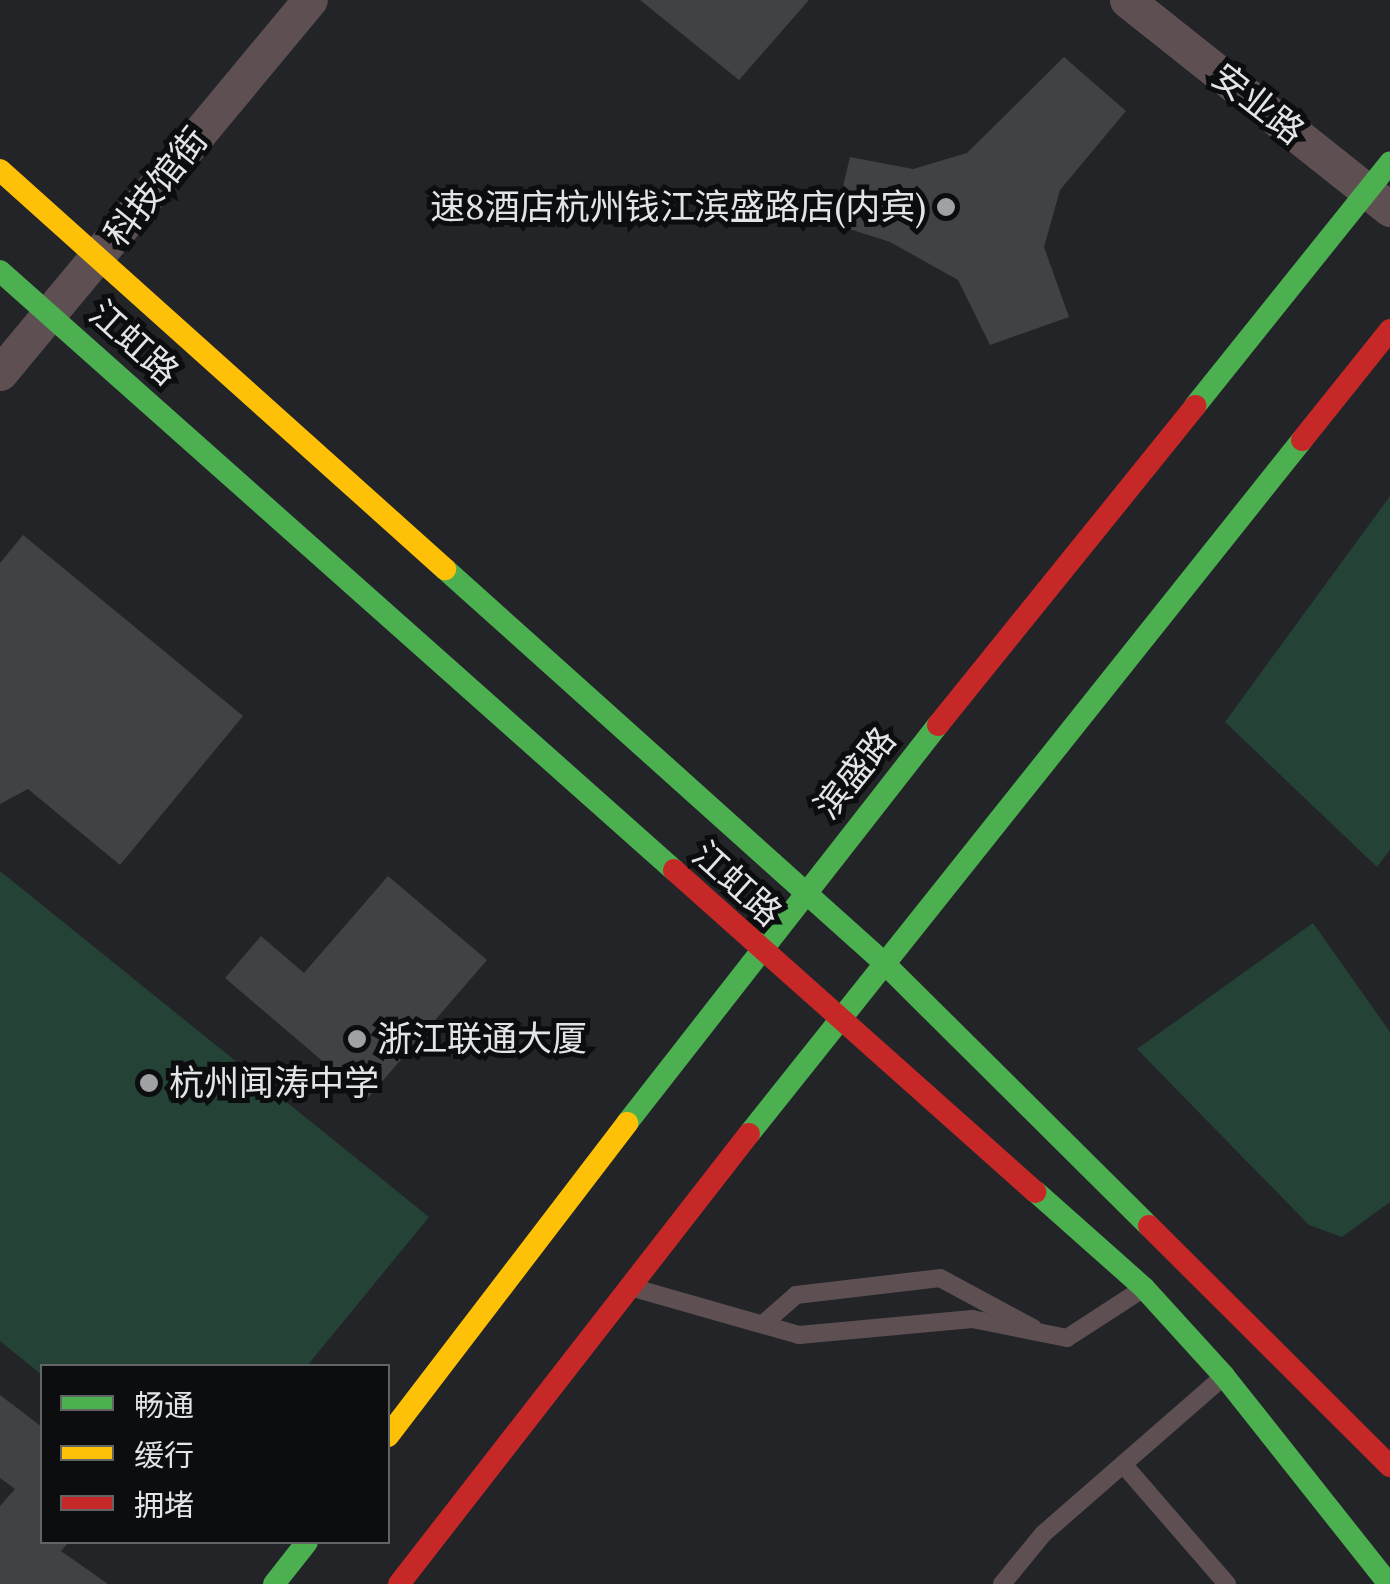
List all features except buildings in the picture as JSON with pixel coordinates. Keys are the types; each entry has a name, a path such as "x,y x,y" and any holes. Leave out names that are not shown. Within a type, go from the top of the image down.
{"main road":[{"name":"江虹路","path":"0,170 883,962 1390,1466"},
{"name":"滨盛路","path":"390,1433 805,891 1383,187"},
{"name":"江虹路","path":"0,271 758,950 1144,1288 1224,1376 1389,1584"},
{"path":"399,1584 837,1020 1390,330"},
{"path":"274,1584 305,1544"}],"street":[{"name":"科技馆街","path":"0,373 310,0"},
{"name":"安业路","path":"1126,0 1383,187"}],"lane":[{"path":"763,1324 796,1295 940,1278 1049,1338"},
{"path":"629,1287 800,1335 972,1319 1049,1338 1066,1338 1144,1288"},
{"path":"1002,1584 1043,1534 1224,1376"},
{"path":"1123,1464 1227,1584"}],"green space":[{"path":"1390,496 1390,850 1377,867 1225,722"},
{"path":"0,871 429,1217 309,1364 40,1364 40,1373 0,1341"},
{"path":"1313,923 1390,1032 1390,1202 1342,1237 1309,1225 1137,1049"}],"traffic: fast":[{"path":"1195,406 1390,163"},
{"path":"0,271 674,870"},
{"path":"749,1134 1302,440"},
{"path":"445,569 883,962 1149,1226"},
{"path":"627,1123 938,725"},
{"path":"1036,1192 1144,1288 1224,1376 1389,1584"},
{"path":"274,1584 305,1544"}],"traffic: slow":[{"path":"0,170 445,569"},
{"path":"390,1433 627,1123"}],"traffic: jam":[{"path":"1302,440 1390,330"},
{"path":"938,725 1195,406"},
{"path":"674,870 1036,1192"},
{"path":"399,1584 749,1134"},
{"path":"1149,1226 1390,1466"}],"place":[{"name":"速8酒店杭州钱江滨盛路店(内宾)","path":"946,207"},
{"name":"浙江联通大厦","path":"357,1039"},
{"name":"杭州闻涛中学","path":"149,1083"}]}
